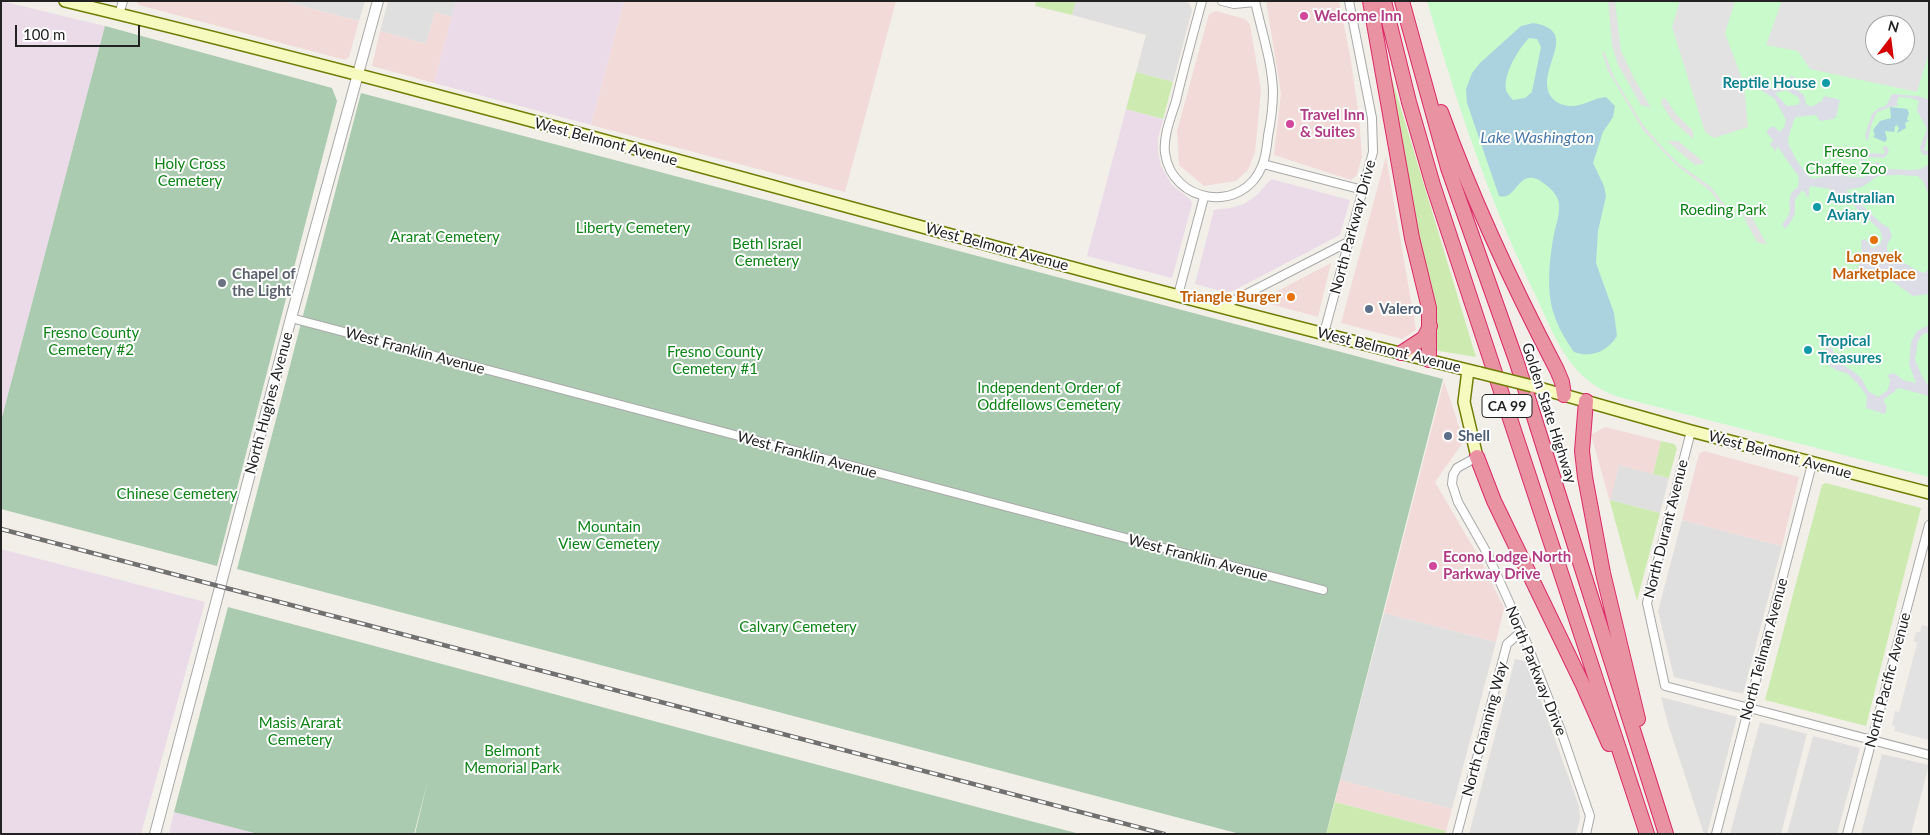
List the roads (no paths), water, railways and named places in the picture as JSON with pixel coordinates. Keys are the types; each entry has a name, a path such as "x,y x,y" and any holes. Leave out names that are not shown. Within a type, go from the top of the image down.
{"highway":[{"path":"1370,1 1412,238 1429,308 1429,360"},
{"name":"CA 99","path":"1384,1 1409,102 1433,185 1647,834"},
{"name":"Golden State Highway","path":"1402,1 1448,168 1517,363 1665,830"},
{"path":"1417,58 1436,98 1460,164 1500,258 1557,370 1562,382 1564,395"},
{"path":"1401,353 1424,338 1430,325"},
{"path":"1586,401 1582,427 1585,477 1603,572 1665,830"},
{"path":"1477,457 1494,501 1583,685 1638,809"}],"main road":[{"name":"West Belmont Avenue","path":"65,1 356,75 1221,307 1532,386 1812,464 1929,493"},
{"path":"1468,370 1464,402 1477,457"}],"street":[{"path":"119,14 123,1"},
{"name":"North Hughes Avenue","path":"155,834 356,75 378,1"},
{"path":"1202,1 1165,146 1167,160 1176,179 1191,191 1204,197 1222,197 1242,189 1257,176 1263,164 1270,125 1273,89 1255,1 1234,4 1222,1"},
{"name":"North Parkway Drive","path":"1324,333 1373,152 1372,118 1349,1"},
{"path":"1263,164 1363,190"},
{"path":"1178,295 1204,197"},
{"path":"1221,307 1348,242"},
{"name":"West Franklin Avenue","path":"291,318 1323,590"},
{"name":"North Durant Avenue","path":"1691,431 1647,603 1665,686 1749,708"},
{"name":"North Parkway Drive","path":"1477,457 1454,471 1452,484 1458,502 1486,553 1522,632 1560,728 1590,816 1586,834"},
{"name":"North Teilman Avenue","path":"1716,834 1812,464"},
{"name":"North Pacific Avenue","path":"1847,834 1929,525"},
{"name":"North Channing Way","path":"1457,834 1507,644 1522,632"},
{"path":"1749,708 1929,755"}],"water":[{"name":"Lake Washington","path":"1533,23 1547,27 1554,34 1556,42 1555,52 1548,73 1547,84 1550,95 1554,100 1563,105 1574,106 1606,97 1615,106 1613,117 1603,132 1593,163 1604,186 1606,196 1598,231 1596,263 1614,313 1617,336 1603,350 1592,354 1574,352 1560,329 1552,309 1549,277 1551,251 1559,212 1558,200 1551,189 1544,183 1530,178 1521,182 1509,194 1499,196 1467,103 1466,89 1472,73 1480,63 1521,26","holes":["1529,38 1537,39 1541,47 1532,92 1525,98 1513,100 1506,90 1509,69"]},
{"path":"1890,107 1907,109 1909,113 1907,119 1909,121 1905,123 1906,128 1897,133 1899,128 1897,125 1894,132 1885,131 1887,139 1885,142 1873,137 1875,135 1873,130 1880,121 1891,118"}],"railway":[{"path":"1,529 1164,834"}],"place":[{"name":"Welcome Inn","path":"1304,16"},
{"name":"Reptile House","path":"1826,83"},
{"name":"Travel Inn & Suites","path":"1290,124"},
{"name":"Australian Aviary","path":"1817,207"},
{"name":"Longvek Marketplace","path":"1874,240"},
{"name":"Chapel of the Light","path":"222,283"},
{"name":"Triangle Burger","path":"1291,297"},
{"name":"Valero","path":"1369,309"},
{"name":"Tropical Treasures","path":"1808,350"},
{"name":"Shell","path":"1448,436"},
{"name":"Econo Lodge North Parkway Drive","path":"1433,566"}],"park label":[{"name":"Fresno Chaffee Zoo","path":"1846,160"},
{"name":"Holy Cross Cemetery","path":"190,172"},
{"name":"Roeding Park","path":"1723,210"},
{"name":"Liberty Cemetery","path":"633,228"},
{"name":"Ararat Cemetery","path":"445,237"},
{"name":"Beth Israel Cemetery","path":"767,252"},
{"name":"Fresno County Cemetery #2","path":"91,342"},
{"name":"Fresno County Cemetery #1","path":"715,360"},
{"name":"Independent Order of Oddfellows Cemetery","path":"1049,396"},
{"name":"Chinese Cemetery","path":"177,494"},
{"name":"Mountain View Cemetery","path":"609,536"},
{"name":"Calvary Cemetery","path":"798,627"},
{"name":"Masis Ararat Cemetery","path":"300,732"},
{"name":"Belmont Memorial Park","path":"512,760"}]}
